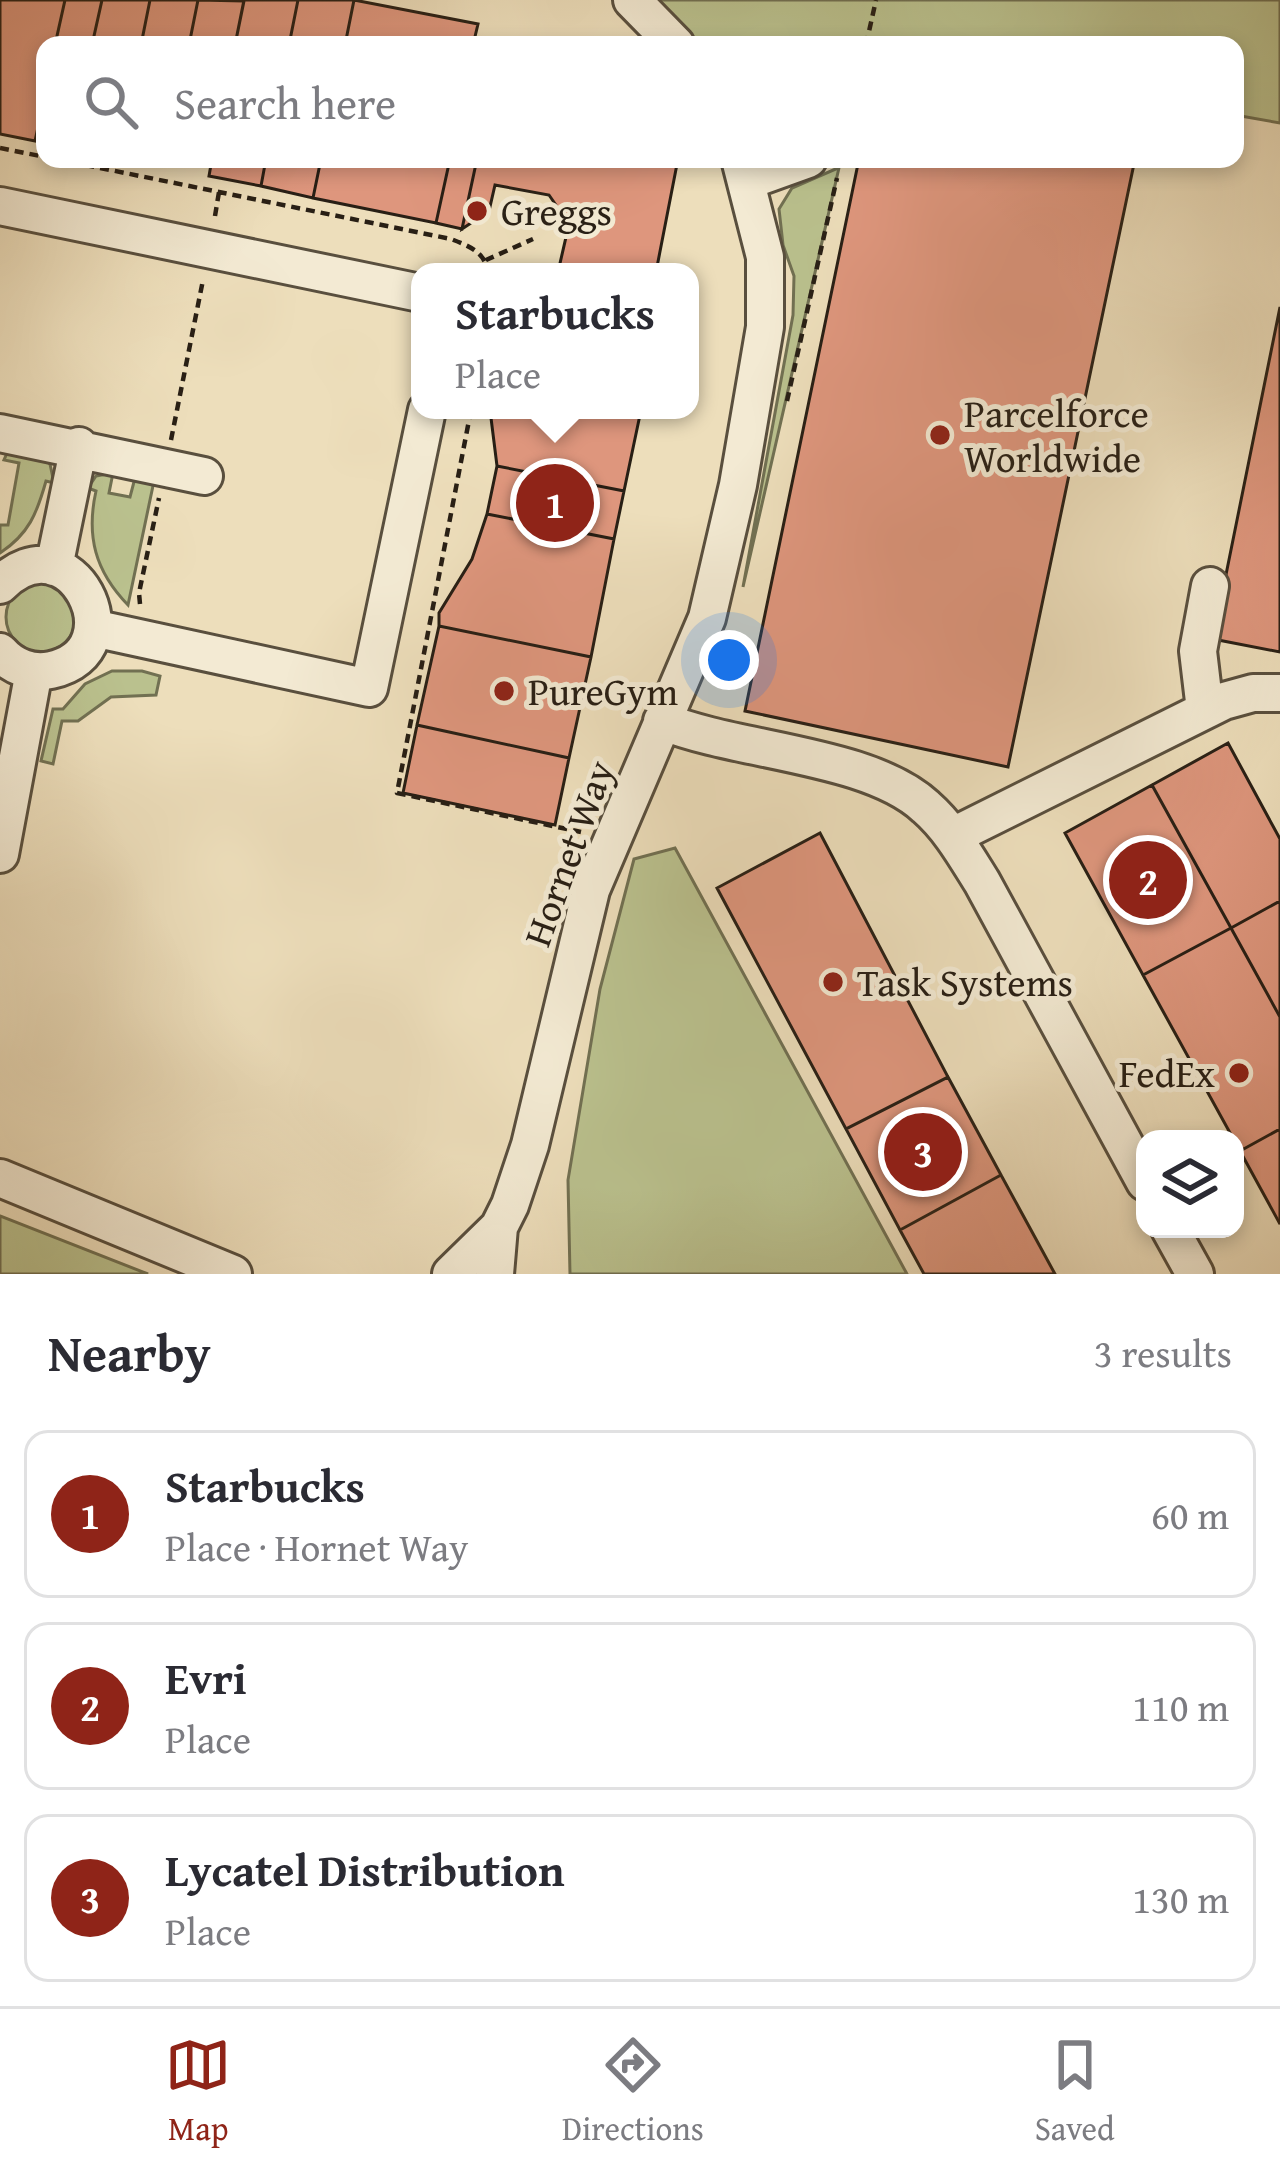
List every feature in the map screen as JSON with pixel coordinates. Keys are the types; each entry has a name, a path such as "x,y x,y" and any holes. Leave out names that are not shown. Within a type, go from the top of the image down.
{"street":[{"path":"632,0 667,36"},
{"name":"Hornet Way","path":"495,1274 499,1227 530,1145 579,930 610,839 707,618 737,485 765,327 765,257 743,170"},
{"path":"0,206 411,291"},
{"path":"93,628 369,688 425,419"},
{"path":"0,433 79,446 203,476"},
{"path":"54,567 79,446"},
{"path":"0,585 22,569 54,567 68,573 89,597 93,628 78,656 65,666 34,671 19,667 0,652"},
{"path":"1204,710 1198,651 1210,586"},
{"path":"0,854 34,671"},
{"path":"952,836 1204,710 1253,693 1280,693"},
{"path":"662,721 878,778 925,806 952,836 1008,928 1136,1165"},
{"path":"0,1178 232,1274"},
{"name":"Hornet Way","path":"452,1274 499,1227"},
{"path":"1176,1238 1195,1274"}],"path":[{"path":"868,36 876,0"},
{"path":"0,148 36,155"},
{"path":"100,168 451,239 472,248 486,263"},
{"path":"142,617 139,593 219,192"},
{"path":"484,263 532,239"},
{"path":"469,419 397,793 610,839"}],"green space":[{"path":"658,0 1280,0 1280,123 1244,117 1244,36 688,36"},
{"path":"839,168 743,587 793,315 794,276 783,245 779,209 792,188"},
{"path":"8,451 39,456 50,464 54,483 46,481 31,522 0,553 0,525 8,525 19,463 4,460"},
{"path":"113,473 109,493 130,497 135,478 154,481 128,605 101,566 93,538 96,491 88,488 96,476"},
{"path":"41,582 66,592 76,617 66,642 41,652 16,642 6,617 16,592"},
{"path":"112,671 160,676 156,695 111,697 78,721 62,721 53,764 41,761 53,709 63,709 85,684"},
{"path":"675,848 907,1274 570,1274 568,1180 600,989 634,859"},
{"path":"0,1216 148,1274 0,1274"}],"building":[{"path":"0,0 65,0 57,36 36,36 35,141 0,134"},
{"path":"65,0 102,0 94,36 57,36"},
{"path":"102,0 150,0 143,36 94,36"},
{"path":"150,0 198,0 191,36 143,36"},
{"path":"198,0 244,1 237,36 191,36"},
{"path":"244,0 298,0 291,36 237,36"},
{"path":"298,0 354,0 347,36 291,36"},
{"path":"354,0 478,24 475,36 347,36"},
{"path":"210,168 264,168 261,186 209,176"},
{"path":"264,168 319,168 313,198 261,186"},
{"path":"319,168 448,168 436,223 313,198"},
{"path":"448,168 475,168 462,229 436,223"},
{"path":"475,168 676,168 658,263 560,263 569,224 549,195 495,185 489,211 462,229"},
{"name":"Parcelforce Worldwide","path":"857,168 1133,168 1008,767 745,711"},
{"path":"1280,307 1280,652 1213,639"},
{"path":"491,419 639,419 624,491 497,466"},
{"path":"497,466 624,491 614,539 487,514"},
{"path":"487,514 614,539 591,657 439,626 439,613 472,559"},
{"name":"PureGym","path":"439,626 591,657 569,758 417,725"},
{"path":"417,725 569,758 555,825 403,793"},
{"path":"1228,743 1280,839 1280,901 1231,928 1152,785"},
{"path":"1152,785 1231,928 1143,975 1065,833"},
{"name":"Task Systems","path":"820,833 948,1077 846,1129 717,888"},
{"path":"1280,901 1280,1017 1231,928"},
{"name":"FedEx","path":"1231,928 1280,1017 1280,1129 1244,1149 1244,1130 1228,1130 1143,975"},
{"path":"948,1077 1001,1175 900,1230 846,1129"},
{"path":"1280,1129 1280,1224 1244,1158 1244,1149"},
{"path":"1001,1175 1055,1274 924,1274 900,1230"}],"place":[{"name":"Greggs","path":"477,211"},
{"name":"Parcelforce Worldwide","path":"940,435"},
{"name":"Starbucks","path":"555,503"},
{"name":"PureGym","path":"504,691"},
{"name":"Evri","path":"1148,880"},
{"name":"Task Systems","path":"833,982"},
{"name":"FedEx","path":"1239,1073"},
{"name":"Lycatel Distribution","path":"923,1152"}]}
